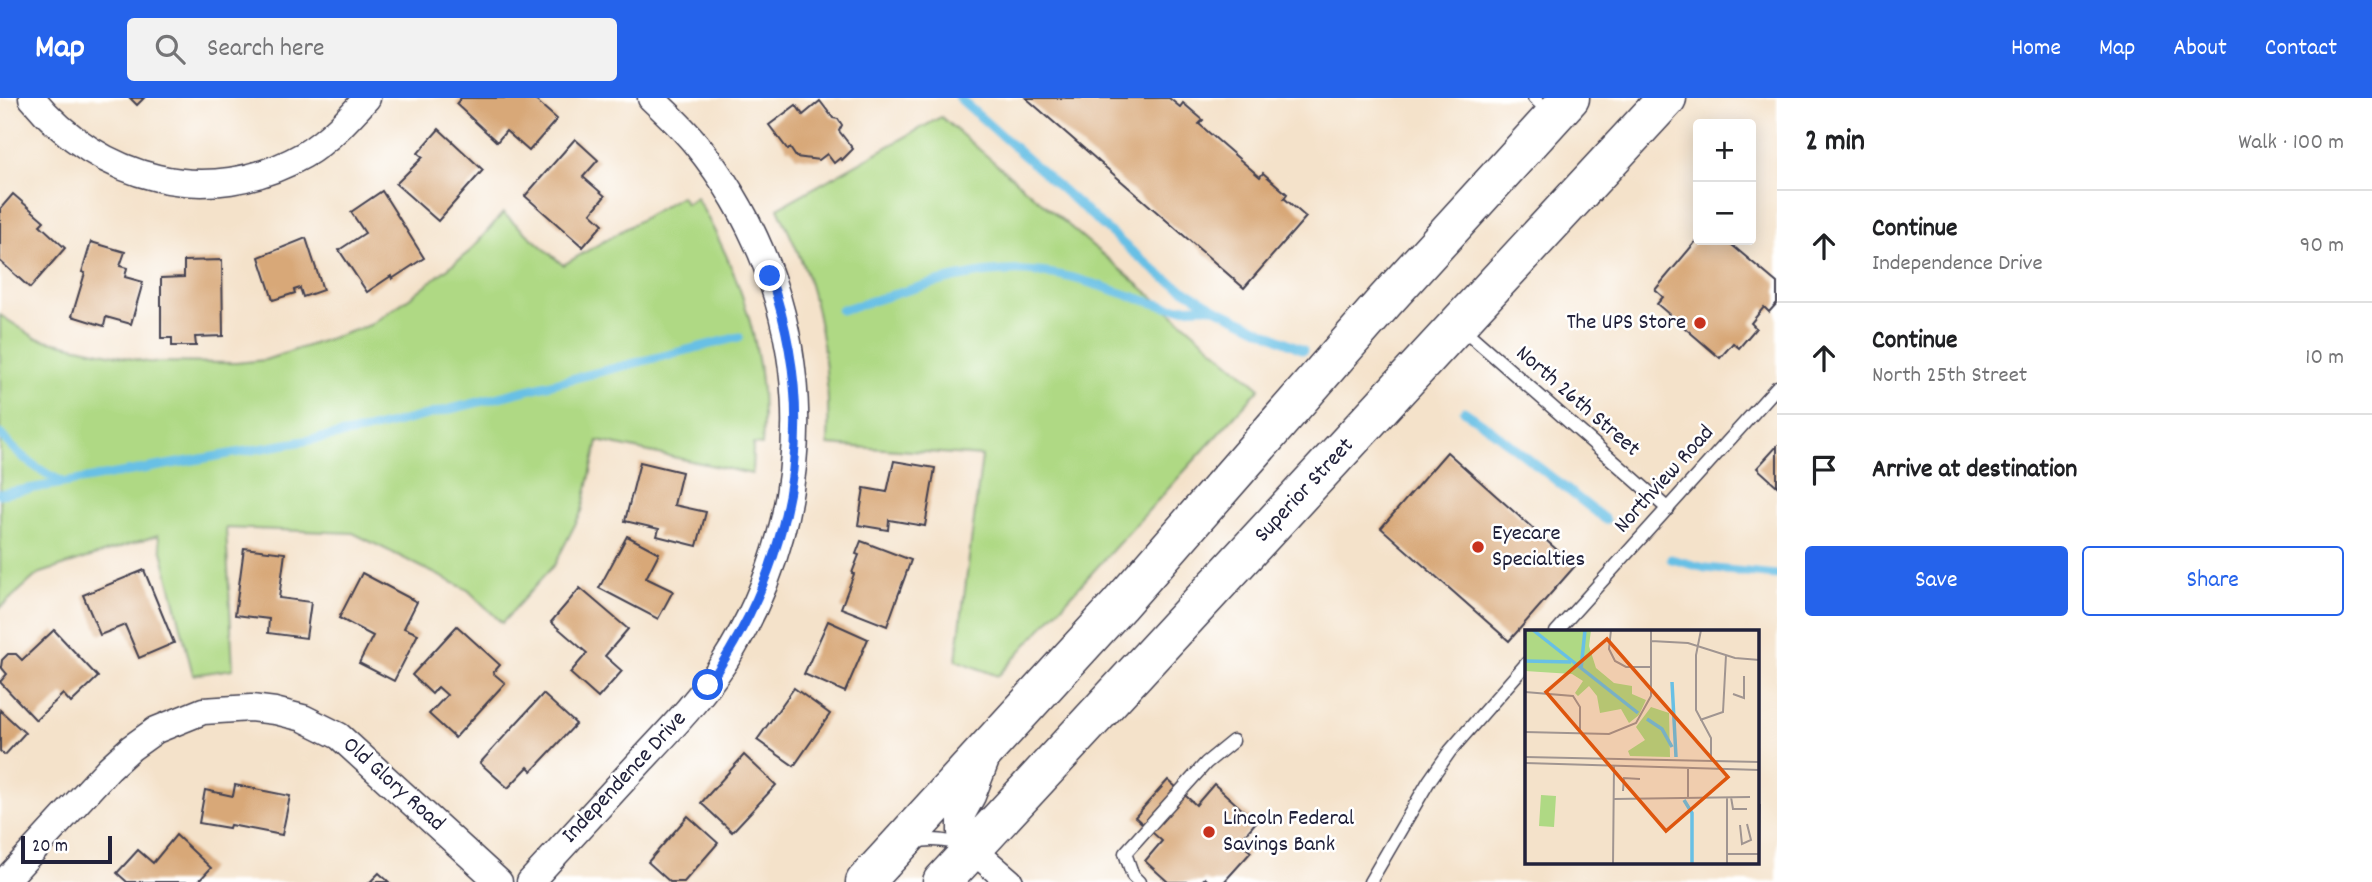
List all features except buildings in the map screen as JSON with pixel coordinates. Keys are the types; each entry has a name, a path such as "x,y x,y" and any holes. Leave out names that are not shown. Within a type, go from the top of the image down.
{"main road":[{"name":"Superior Street","path":"942,882 1667,98"},
{"path":"865,882 1119,605 1553,104"},
{"path":"876,882 885,882"}],"street":[{"path":"32,98 63,132 110,163 145,176 194,183 254,176 291,161 331,135 367,98"},
{"name":"Independence Drive","path":"530,882 701,695 723,664 751,615 779,545 787,512 793,466 795,396 788,335 782,311 759,247 726,185 695,143 651,98"},
{"name":"Old Glory Road","path":"4,882 109,768 156,730 203,711 251,708 303,718 340,736 499,882"},
{"path":"993,742 972,796 961,816 961,833 972,849 1010,882"}],"lane":[{"name":"North 26th Street","path":"1458,325 1668,509"},
{"name":"Northview Road","path":"1558,630 1777,387"},
{"path":"1370,882 1429,781 1450,751 1525,665"},
{"path":"1139,882 1133,876 1125,853 1206,762 1233,741"},
{"path":"899,845 927,839 951,841 972,849"}],"green space":[{"path":"941,117 1260,388 998,676 956,660 982,456 828,445 827,382 819,319 805,269 778,208"},
{"path":"681,196 686,204 696,197 712,226 739,286 756,347 761,379 762,445 753,444 752,474 598,441 582,511 555,564 502,623 468,590 353,533 226,528 233,669 193,675 158,535 38,574 0,608 0,315 36,338 147,362 236,363 265,360 370,325 470,251 503,213 563,265"}],"waterway":[{"path":"959,98 1163,277 1215,308 1303,350"},
{"path":"841,310 932,283 1002,271 1062,276 1171,307 1213,307"},
{"path":"0,494 367,430 739,337"},
{"path":"1464,411 1606,520"},
{"path":"0,434 29,462 63,482"},
{"path":"1671,559 1705,568 1777,575"}],"place":[{"name":"The UPS Store","path":"1700,323"},
{"name":"Eyecare Specialties","path":"1478,547"},
{"name":"Lincoln Federal Savings Bank","path":"1209,832"}],"route":[{"path":"708,685 751,615 768,577 787,512 796,423 795,396 788,335 770,276"}]}
